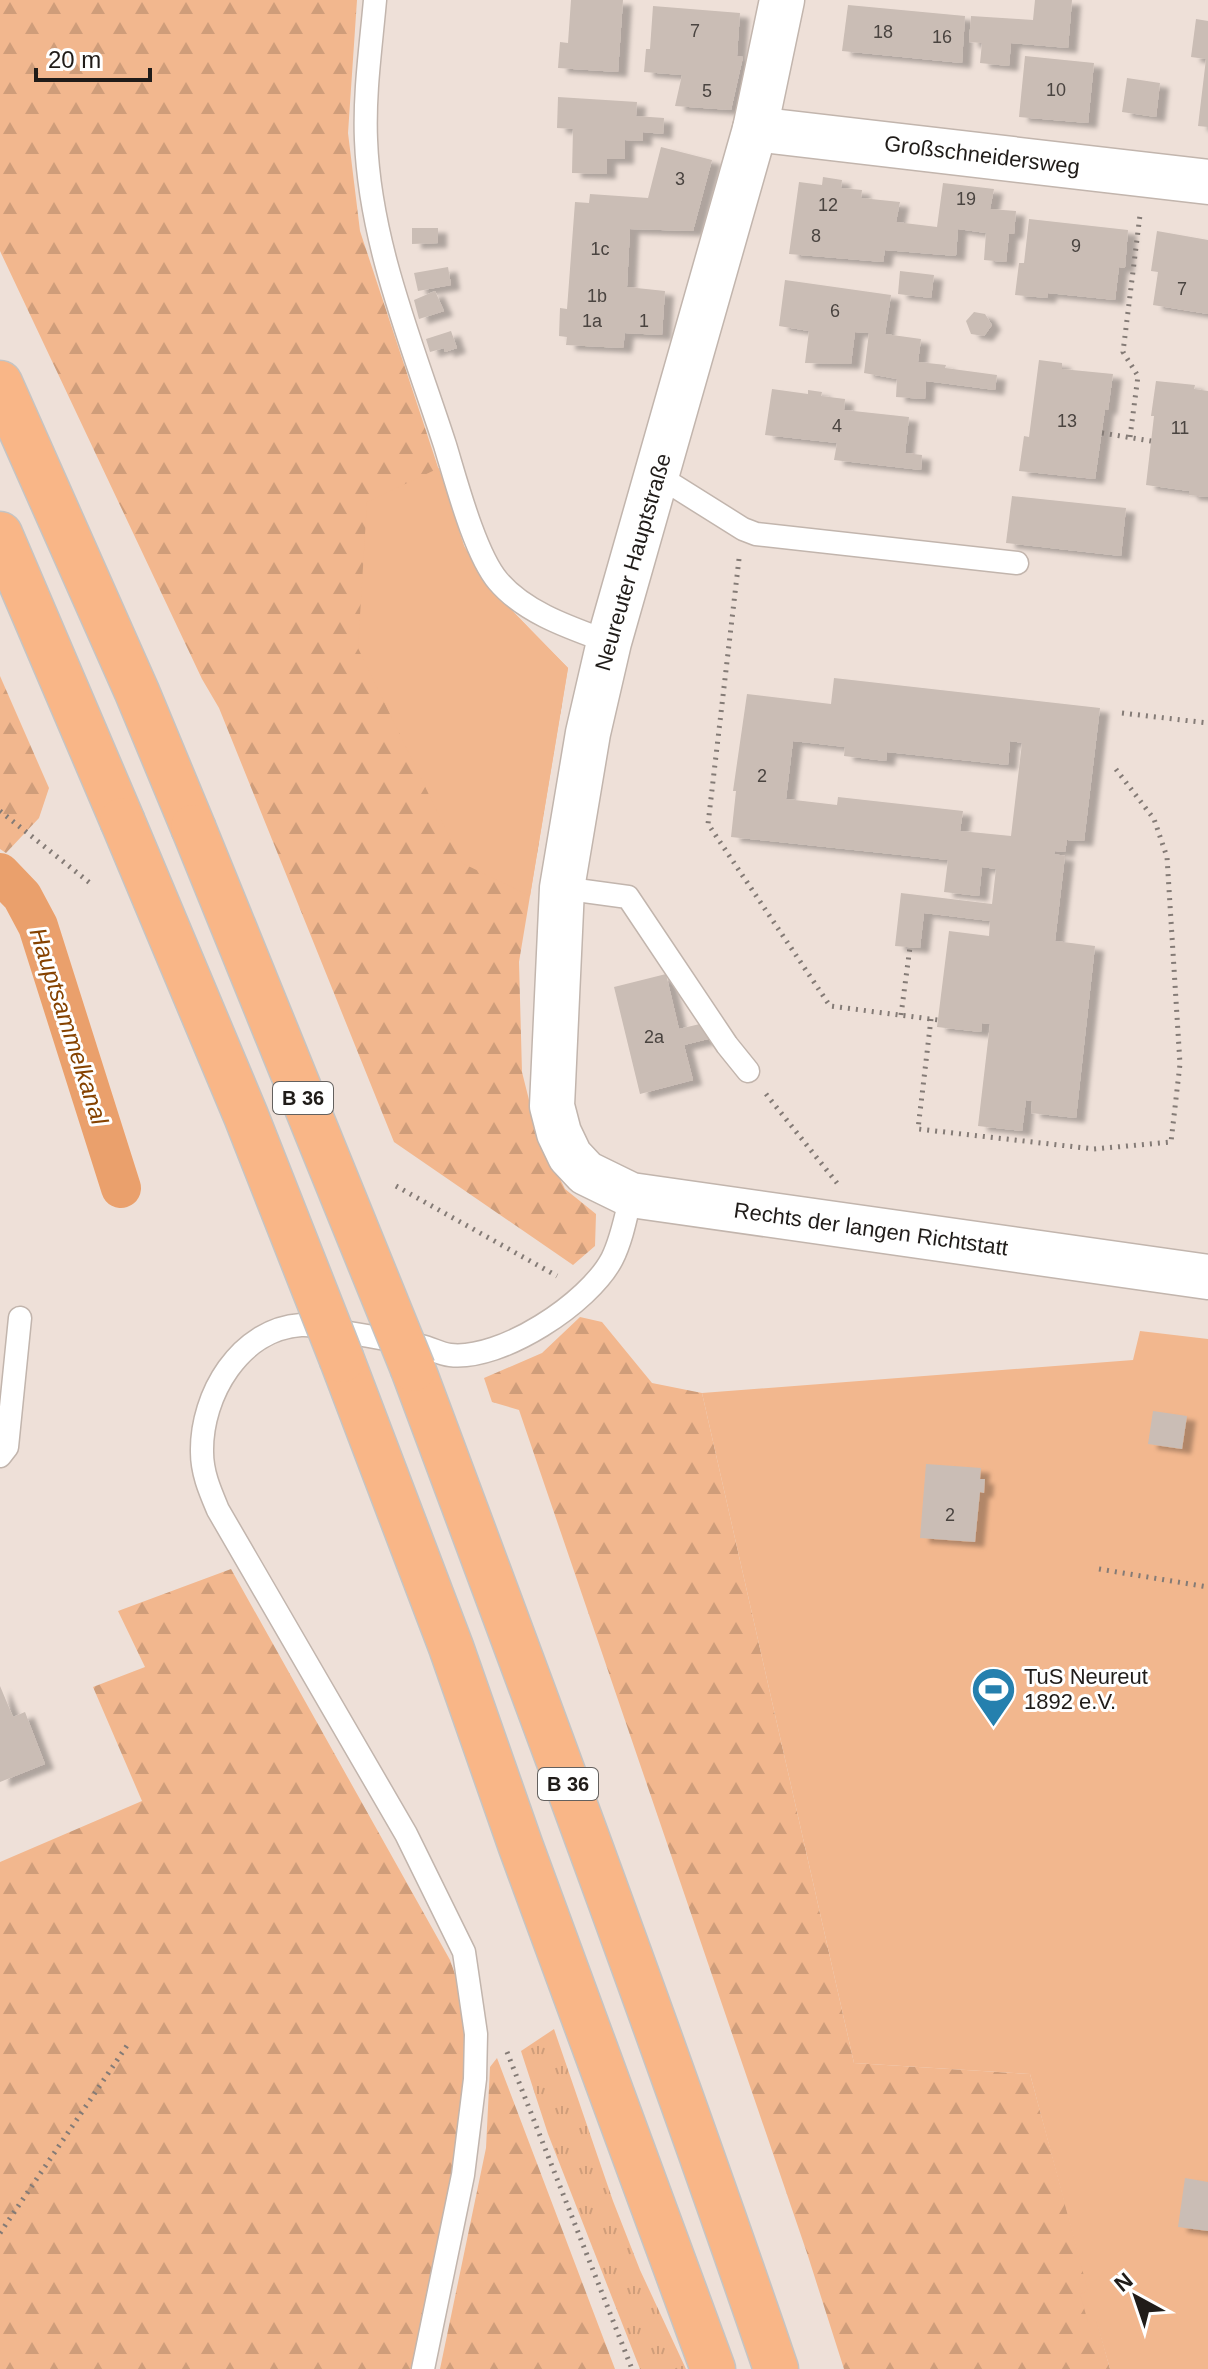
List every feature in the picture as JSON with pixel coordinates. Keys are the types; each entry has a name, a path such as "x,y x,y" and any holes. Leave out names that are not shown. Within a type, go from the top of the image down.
{"highway":[{"name":"B 36","path":"0,383 137,692 413,1369 584,1828 776,2369"},
{"name":"B 36","path":"0,534 246,1116 342,1360 451,1647 521,1847 713,2369"}],"street":[{"name":"Neureuter Hauptstraße","path":"559,1133 552,1106 551,1072 562,888 588,733 609,642 755,129 782,0"},
{"name":"Großschneidersweg","path":"755,129 1208,182"},
{"name":"Rechts der langen Richtstatt","path":"559,1133 570,1156 586,1173 631,1195 1208,1277"}],"lane":[{"path":"375,0 366,139 377,229 464,506 486,561 499,583 520,600 562,625 609,642"},
{"path":"657,475 756,534 1017,563"},
{"path":"562,888 628,897 727,1045 748,1071"},
{"path":"423,2369 463,2175 475,2079 476,2034 464,1952 406,1834 218,1510 205,1479 202,1452 205,1419 230,1365 268,1331 303,1325 422,1346 451,1355 488,1351 543,1324 585,1293 611,1260 622,1233 631,1195"},
{"path":"0,1456 7,1447 20,1318"}],"path":[{"path":"1130,437 1138,376 1123,352 1145,174"},
{"path":"1102,433 1151,441"},
{"path":"743,529 708,824 830,1006 934,1019 918,1129 1094,1149 1171,1142 1180,1064 1167,857 1154,819 1115,768"},
{"path":"1122,713 1208,723"},
{"path":"0,811 90,883"},
{"path":"901,1015 910,947"},
{"path":"748,1071 849,1200 845,1224"},
{"path":"396,1186 585,1293"},
{"path":"1099,1569 1208,1587"},
{"path":"0,2233 128,2044"},
{"path":"505,2046 632,2369"}],"green space":[{"path":"0,0 357,0 348,133 360,231 464,546 485,583 568,668 519,962 522,1072 537,1132 565,1189 596,1214 595,1246 573,1265 394,1142 219,708 202,679 0,251"},
{"path":"439,468 464,546 485,583 568,668 530,896 462,863 358,648 367,502"},
{"path":"0,676 49,788 39,818 6,853 0,849"},
{"path":"580,1317 602,1322 652,1383 702,1393 854,2063 1030,2074 1110,2369 844,2369 519,1410 492,1402 484,1378 542,1353"},
{"name":"TuS Neureut 1892 e.V.","path":"1140,1331 1208,1339 1208,2369 1110,2369 1096,2320 1088,2322 1080,2294 1088,2291 1030,2074 854,2063 702,1393 1133,1360"},
{"path":"231,1569 450,1960 476,2034 423,2369 0,2369 0,1862 142,1801 93,1687 145,1667 118,1611"},
{"path":"554,2029 613,2201 640,2270 686,2369 640,2369 548,2134 521,2051"},
{"path":"497,2058 615,2369 440,2369 486,2148 490,2067"}],"building":[{"path":"571,0 623,0 618,72 558,68 560,42 568,43"},
{"path":"1035,0 1072,0 1068,48 1011,43 1009,66 980,63 982,43 969,42 971,16 1033,20"},
{"path":"848,5 965,16 962,63 842,51"},
{"path":"653,6 740,13 737,56 743,57 731,110 675,106 682,75 644,72 646,49 650,49"},
{"path":"1196,19 1208,21 1208,127 1198,126 1206,59 1191,57"},
{"path":"1025,56 1094,63 1088,123 1019,117"},
{"path":"1127,78 1160,83 1156,117 1122,112"},
{"path":"558,97 637,102 636,116 664,118 663,134 643,132 643,141 625,140 625,159 607,159 607,174 572,173 573,129 557,128"},
{"path":"661,147 712,160 693,231 630,229 627,287 665,291 662,335 625,333 623,348 566,345 567,337 559,336 560,308 567,309 575,202 589,203 590,194 648,198"},
{"path":"823,177 842,180 841,188 862,190 861,198 900,202 896,222 937,227 943,183 994,189 990,209 1016,211 1014,234 1009,234 1006,262 984,260 986,233 958,229 956,256 885,250 883,262 789,254 799,182 822,185"},
{"path":"1029,219 1128,230 1125,268 1119,267 1115,300 1048,293 1047,298 1015,295 1019,263 1024,263"},
{"path":"412,228 438,228 438,243 412,244"},
{"path":"1157,231 1208,240 1208,314 1153,305 1158,272 1151,271"},
{"path":"448,267 451,285 418,291 414,273"},
{"path":"900,271 934,275 931,298 898,294"},
{"path":"785,280 891,295 885,334 921,339 918,362 997,375 995,390 926,381 925,399 896,397 897,379 864,373 869,333 855,332 851,364 805,363 809,331 779,326"},
{"path":"435,291 444,311 419,319 414,300"},
{"path":"974,312 985,314 992,325 984,336 971,334 966,321"},
{"path":"451,331 457,348 430,352 426,339"},
{"path":"1039,360 1062,363 1062,369 1113,374 1095,479 1019,471 1024,436 1029,437"},
{"path":"1156,381 1195,385 1194,389 1208,391 1208,497 1146,485"},
{"path":"772,389 808,394 808,390 822,392 821,396 845,399 844,410 909,417 905,453 922,455 921,470 834,460 837,443 765,435"},
{"path":"1012,496 1126,508 1121,556 1006,543"},
{"path":"834,678 1100,708 1084,841 1067,840 1065,852 1055,851 1054,854 1065,856 1055,941 1095,946 1076,1118 1031,1113 1032,1101 1026,1100 1022,1131 978,1126 990,1024 982,1023 981,1032 937,1027 949,931 989,936 990,921 924,913 920,948 895,946 901,893 992,904 996,869 982,867 979,896 944,892 948,860 731,837 736,791 733,791 747,694 831,704","holes":["793,741 845,747 844,756 886,761 887,752 1008,765 1010,741 1022,743 1011,836 960,831 963,811 838,797 837,805 786,799"]},
{"path":"666,974 679,1029 704,1023 708,1039 684,1045 693,1080 640,1094 614,987"},
{"path":"1153,1411 1187,1416 1182,1449 1148,1444"},
{"path":"926,1464 981,1468 980,1479 985,1479 984,1493 980,1492 975,1542 920,1538"},
{"path":"0,1686 13,1717 25,1712 45,1764 0,1782"},
{"path":"1185,2178 1208,2182 1208,2231 1178,2227"}],"waterway":[{"name":"Hauptsammelkanal","path":"0,873 22,896 38,926 121,1188"}],"place":[{"name":"TuS Neureut 1892 e.V.","path":"993,1728"}]}
